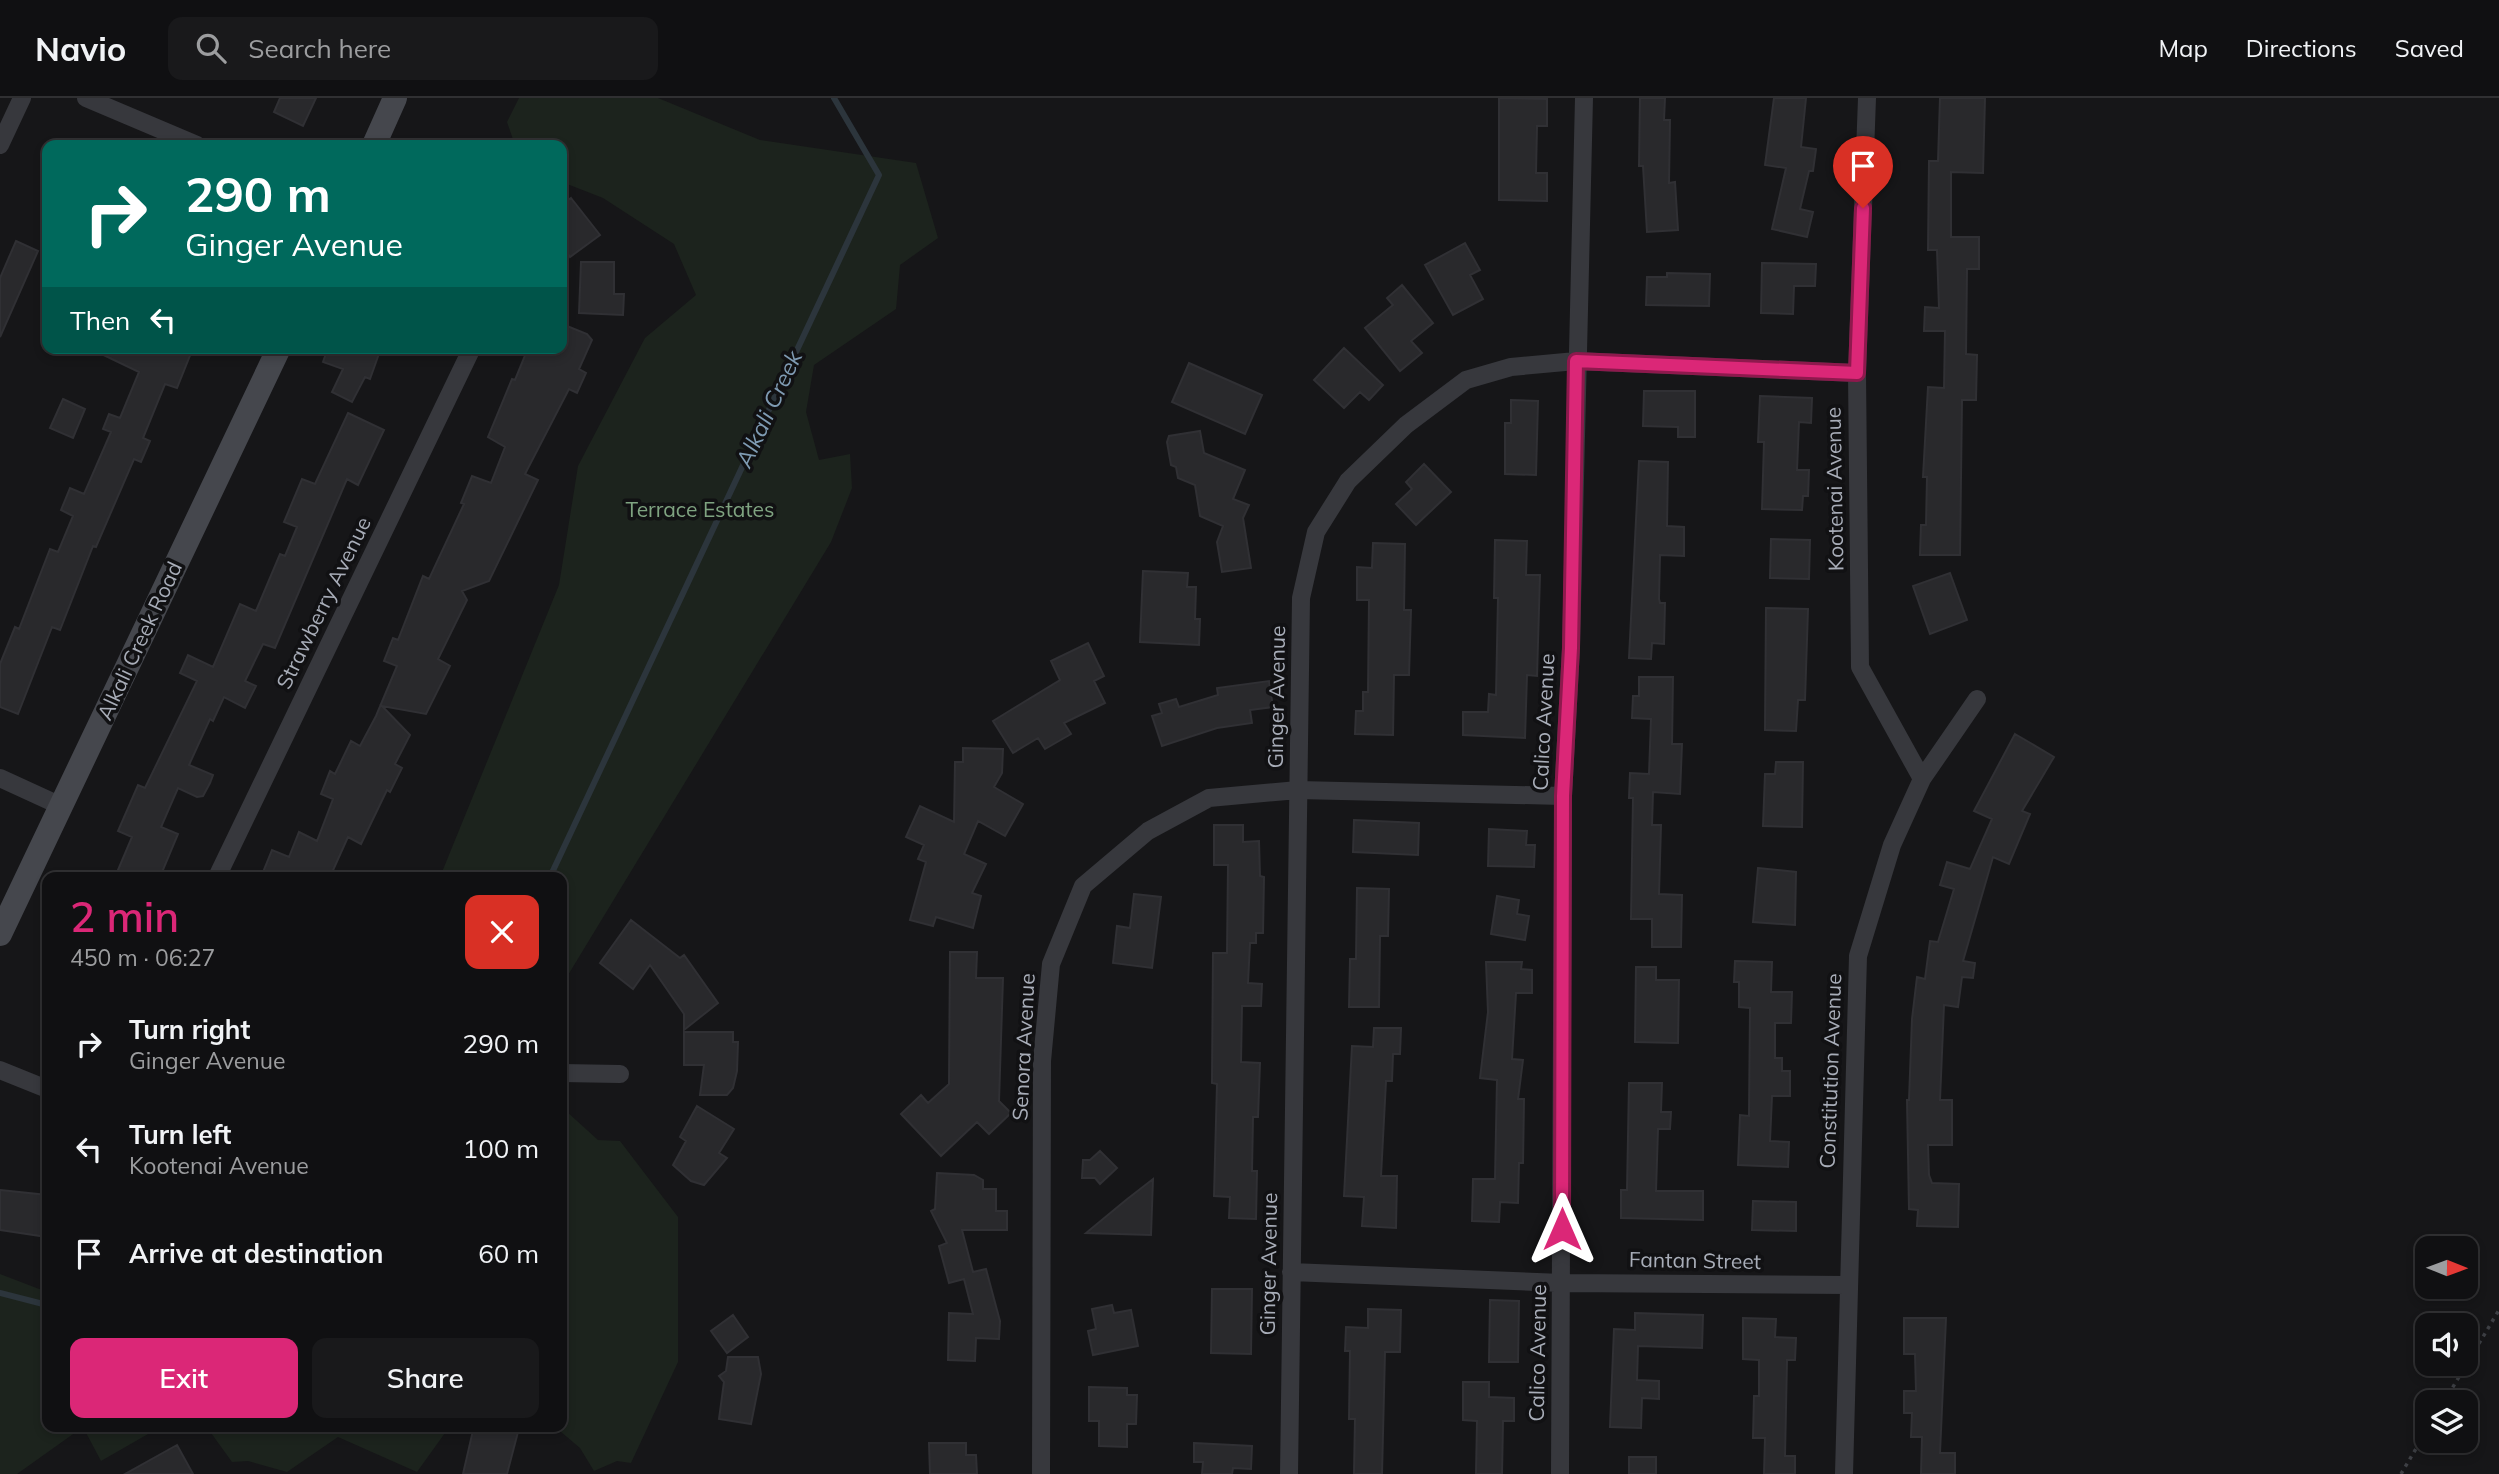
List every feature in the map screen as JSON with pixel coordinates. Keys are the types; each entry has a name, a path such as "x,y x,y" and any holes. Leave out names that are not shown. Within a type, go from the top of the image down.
{"street":[{"path":"0,145 22,98"},
{"path":"86,98 185,140"},
{"path":"376,140 395,98"},
{"name":"Calico Avenue","path":"1560,1474 1563,796 1571,648 1584,98"},
{"name":"Kootenai Avenue","path":"1867,98 1857,373 1860,667 1922,779"},
{"name":"Alkali Creek Road","path":"0,934 276,354"},
{"name":"Strawberry Avenue","path":"218,872 469,354"},
{"name":"Ginger Avenue","path":"1289,1474 1301,598 1316,531 1348,481 1406,425 1466,380 1511,368 1576,361 1857,373"},
{"name":"Constitution Avenue","path":"1844,1474 1847,1285 1858,956 1892,845 1922,779 1977,699"},
{"path":"0,778 61,806"},
{"name":"Senora Avenue","path":"1041,1474 1042,1061 1051,964 1083,886 1148,831 1209,797 1298,790 1563,796"},
{"path":"0,1070 42,1087"},
{"path":"567,1073 620,1074"},
{"name":"Fantan Street","path":"1291,1272 1562,1283 1847,1285"}],"path":[{"path":"2451,1390 2499,1310"},
{"path":"2401,1474 2415,1450"}],"green space":[{"name":"Terrace Estates","path":"519,98 658,98 760,140 916,163 938,238 900,265 896,309 814,365 806,412 819,460 850,454 852,488 831,542 567,977 567,872 442,872 559,585 578,466 645,338 696,295 674,244 603,198 567,184 567,140 513,140 507,122"},
{"path":"567,1112 598,1140 620,1141 678,1217 678,1362 631,1463 617,1461 594,1471 580,1448 561,1432 567,1432"},
{"path":"0,1274 42,1290 42,1432 76,1432 17,1474 0,1474"},
{"path":"86,1432 152,1432 101,1461"},
{"path":"210,1432 446,1432 417,1472 338,1437 287,1472 248,1461 232,1462"}],"building":[{"path":"280,98 316,98 303,126 274,112"},
{"path":"1499,98 1547,99 1547,126 1537,126 1536,173 1547,173 1547,201 1499,200"},
{"path":"1640,98 1665,98 1664,120 1670,120 1669,183 1675,182 1678,230 1647,232 1643,166 1639,166"},
{"path":"1774,98 1806,98 1801,147 1816,149 1813,171 1809,171 1800,209 1813,212 1807,237 1772,229 1786,168 1765,165"},
{"path":"1940,98 1985,98 1983,173 1951,172 1951,237 1979,237 1979,269 1967,269 1966,354 1977,355 1976,400 1962,400 1960,555 1920,555 1921,525 1926,525 1927,477 1923,477 1928,387 1944,388 1945,331 1924,331 1925,307 1939,308 1937,250 1928,250 1929,161 1938,161"},
{"path":"571,198 600,235 570,257 567,252 567,201"},
{"path":"16,241 38,251 0,337 0,278"},
{"path":"1465,243 1480,270 1470,275 1483,299 1453,315 1425,265"},
{"path":"581,262 614,262 614,294 624,294 623,315 579,313"},
{"path":"1762,263 1816,264 1815,286 1794,286 1793,314 1761,313"},
{"path":"1667,273 1710,274 1709,306 1646,305 1647,277 1667,277"},
{"path":"1402,285 1433,323 1411,341 1422,353 1400,371 1365,328 1393,305 1387,298"},
{"path":"567,326 587,334 592,340 579,369 586,373 577,393 569,389 525,474 538,480 489,581 462,591 467,600 438,659 450,666 426,714 382,706 410,735 395,764 402,768 390,792 387,790 361,844 348,837 332,872 263,872 272,850 289,857 299,832 317,841 333,799 321,794 330,771 335,774 351,741 360,746 376,716 397,666 384,661 393,638 398,640 423,576 429,579 464,504 461,503 472,476 491,483 505,447 488,437 512,379 515,380 526,354 567,354"},
{"path":"1344,348 1383,385 1369,400 1360,392 1344,408 1314,380"},
{"path":"102,354 191,354 177,388 165,384 143,438 150,441 141,462 134,459 96,547 93,546 60,630 52,627 18,714 0,707 0,664 15,627 19,629 50,549 58,552 73,516 61,510 70,488 84,494 111,432 103,429 109,414 120,418 139,372"},
{"path":"326,354 379,354 370,379 365,377 352,402 332,392 343,369 323,362"},
{"path":"1189,363 1262,395 1245,434 1172,402"},
{"path":"1644,391 1695,391 1695,437 1678,437 1678,427 1643,426"},
{"path":"1760,396 1812,398 1811,423 1799,422 1797,470 1809,470 1808,496 1803,496 1802,510 1762,509 1764,442 1758,442"},
{"path":"63,399 85,409 73,438 50,428"},
{"path":"1511,400 1538,401 1536,475 1505,474 1505,423 1511,423"},
{"path":"348,413 384,430 358,485 347,479 275,648 263,644 245,681 256,686 245,708 224,697 213,721 210,719 189,765 213,775 203,796 197,797 178,788 161,827 178,834 162,872 117,872 132,837 118,831 138,785 145,788 197,681 180,673 188,655 213,667 240,604 256,611 280,554 285,556 297,527 284,522 302,479 315,484"},
{"path":"1200,431 1204,453 1245,470 1233,499 1249,505 1243,518 1251,568 1222,572 1217,542 1223,526 1200,516 1195,485 1178,478 1176,467 1171,465 1167,442 1169,436"},
{"path":"1639,461 1668,462 1667,526 1684,527 1684,556 1660,555 1659,599 1660,603 1665,603 1664,644 1652,643 1651,659 1629,658"},
{"path":"1424,464 1451,492 1416,525 1396,504 1412,489 1406,482"},
{"path":"1771,539 1810,540 1809,579 1770,578"},
{"path":"1495,540 1527,541 1526,575 1540,575 1537,676 1527,675 1525,738 1463,735 1463,712 1488,712 1489,694 1496,695 1498,598 1494,598"},
{"path":"1373,543 1405,544 1404,610 1411,610 1409,675 1394,675 1393,735 1355,734 1356,711 1363,711 1363,692 1368,692 1369,600 1357,600 1357,567 1372,568"},
{"path":"1143,571 1188,573 1187,587 1196,587 1195,619 1200,619 1199,645 1140,642"},
{"path":"1950,573 1967,620 1930,634 1913,586"},
{"path":"1766,608 1808,609 1805,700 1798,700 1796,731 1765,730"},
{"path":"1088,643 1104,676 1094,681 1105,703 1064,723 1071,734 1045,749 1038,738 1013,753 993,721 1060,680 1051,661"},
{"path":"1639,677 1673,677 1672,744 1682,744 1680,794 1653,792 1652,825 1661,825 1659,894 1682,895 1681,947 1652,947 1652,919 1631,919 1633,798 1629,798 1630,773 1649,774 1651,719 1632,718 1633,696 1639,696"},
{"path":"1269,681 1273,707 1250,710 1252,723 1217,728 1162,746 1152,716 1162,713 1159,704 1176,699 1179,707 1218,695 1217,688"},
{"path":"2015,734 2054,757 2022,811 2030,814 2009,864 1993,857 1963,961 1975,963 1973,978 1962,977 1958,1007 1944,1005 1940,1100 1952,1100 1952,1145 1928,1145 1929,1175 1932,1183 1959,1184 1958,1227 1917,1226 1918,1210 1909,1209 1907,1100 1917,977 1925,979 1930,941 1938,942 1954,889 1940,885 1947,862 1970,869 1992,819 1974,811"},
{"path":"963,748 1003,749 1002,773 994,787 1023,804 1005,836 978,821 964,854 986,864 972,893 981,896 973,928 936,917 933,926 910,920 926,862 918,859 924,845 906,837 920,806 954,822 955,762 963,762"},
{"path":"1776,762 1803,762 1802,827 1763,826 1765,774 1775,774"},
{"path":"1354,820 1419,823 1418,855 1353,852"},
{"path":"1214,825 1243,825 1243,842 1259,841 1260,876 1264,877 1263,933 1256,933 1256,943 1250,943 1248,983 1262,984 1261,1006 1242,1006 1241,1062 1260,1063 1258,1117 1253,1117 1252,1171 1257,1171 1256,1219 1229,1218 1230,1197 1214,1196 1217,1084 1212,1083 1213,953 1227,953 1228,865 1214,865"},
{"path":"1489,829 1527,831 1526,845 1535,845 1534,867 1488,866"},
{"path":"1758,868 1796,872 1795,925 1753,922"},
{"path":"1357,888 1389,889 1388,936 1380,936 1379,1007 1349,1007 1350,959 1356,959"},
{"path":"1134,894 1161,897 1152,968 1113,963 1117,926 1130,928"},
{"path":"1497,896 1519,900 1517,914 1529,916 1525,940 1491,934"},
{"path":"631,920 680,958 684,955 718,1003 684,1030 684,1014 650,965 633,989 600,963"},
{"path":"950,952 977,952 976,978 1003,978 999,1101 1011,1113 989,1134 977,1122 941,1156 901,1114 921,1095 928,1103 949,1084"},
{"path":"1735,961 1772,962 1771,992 1792,992 1791,1023 1775,1023 1775,1058 1782,1058 1782,1071 1790,1071 1790,1096 1772,1096 1770,1141 1789,1142 1788,1167 1738,1165 1740,1115 1749,1116 1750,1008 1739,1007 1739,982 1734,982"},
{"path":"1486,962 1522,962 1521,969 1532,970 1532,993 1516,993 1512,1059 1523,1060 1518,1099 1524,1099 1523,1163 1519,1163 1518,1203 1500,1202 1499,1222 1472,1221 1473,1179 1495,1179 1497,1080 1480,1078 1488,1012"},
{"path":"1636,967 1656,967 1656,980 1679,980 1678,1043 1635,1042"},
{"path":"1374,1028 1401,1028 1400,1054 1393,1054 1392,1081 1386,1081 1381,1176 1397,1176 1396,1228 1362,1226 1364,1197 1344,1196 1352,1046 1373,1047"},
{"path":"684,1032 733,1032 733,1042 738,1042 737,1071 733,1088 727,1095 700,1095 704,1065 684,1065"},
{"path":"1629,1083 1662,1083 1661,1112 1671,1112 1670,1129 1658,1129 1656,1191 1703,1191 1703,1220 1621,1218 1621,1190 1627,1190"},
{"path":"697,1106 734,1129 719,1153 727,1158 704,1185 691,1181 673,1165 686,1141 680,1137"},
{"path":"1100,1151 1117,1168 1100,1184 1095,1178 1082,1178 1083,1160 1090,1160"},
{"path":"937,1173 974,1175 983,1180 983,1189 996,1189 996,1211 1007,1211 1007,1230 962,1230 973,1272 986,1269 1000,1321 999,1339 976,1338 975,1361 948,1360 949,1313 973,1314 964,1279 949,1283 939,1246 947,1243 931,1211 935,1209"},
{"path":"1153,1179 1151,1235 1086,1233 1126,1200"},
{"path":"0,1190 42,1194 42,1236 0,1230"},
{"path":"1753,1201 1796,1202 1796,1231 1752,1230"},
{"path":"1212,1289 1252,1289 1251,1354 1211,1353"},
{"path":"1490,1300 1519,1301 1518,1362 1489,1362"},
{"path":"1112,1305 1114,1313 1131,1310 1138,1346 1093,1355 1088,1331 1096,1329 1092,1309"},
{"path":"1368,1309 1401,1310 1400,1352 1385,1352 1382,1474 1354,1474 1355,1419 1349,1419 1350,1351 1345,1351 1346,1327 1368,1328"},
{"path":"1635,1313 1703,1315 1702,1348 1638,1346 1637,1380 1659,1381 1659,1399 1642,1398 1641,1428 1610,1427 1614,1329 1635,1330"},
{"path":"733,1315 748,1337 727,1353 711,1331"},
{"path":"1743,1318 1776,1319 1775,1337 1796,1338 1795,1360 1787,1360 1785,1456 1795,1456 1795,1474 1764,1474 1765,1438 1753,1438 1754,1396 1759,1396 1759,1360 1743,1359"},
{"path":"1904,1318 1946,1318 1940,1453 1955,1453 1955,1474 1921,1474 1922,1437 1911,1437 1912,1413 1904,1413 1904,1391 1916,1391 1915,1354 1904,1354"},
{"path":"728,1357 758,1357 761,1374 751,1424 719,1419 724,1382 719,1376 726,1371"},
{"path":"1463,1382 1489,1382 1489,1397 1514,1398 1514,1421 1503,1421 1502,1474 1476,1474 1477,1421 1463,1420"},
{"path":"1089,1387 1127,1388 1127,1395 1137,1395 1136,1424 1127,1424 1127,1447 1099,1446 1099,1421 1089,1421"},
{"path":"473,1432 518,1432 507,1474 463,1474"},
{"path":"929,1443 966,1443 966,1455 976,1455 977,1474 930,1474"},
{"path":"1194,1443 1252,1446 1251,1469 1233,1468 1232,1474 1202,1474 1203,1462 1194,1462"},
{"path":"177,1445 193,1474 125,1474"},
{"path":"1629,1457 1656,1457 1656,1474 1629,1474"}],"waterway":[{"name":"Alkali Creek","path":"552,872 879,175 834,98"},
{"name":"Alkali Creek","path":"0,1293 42,1304"}],"route":[{"path":"1562,1229 1563,796 1571,648 1576,361 1857,373 1863,208"}]}
